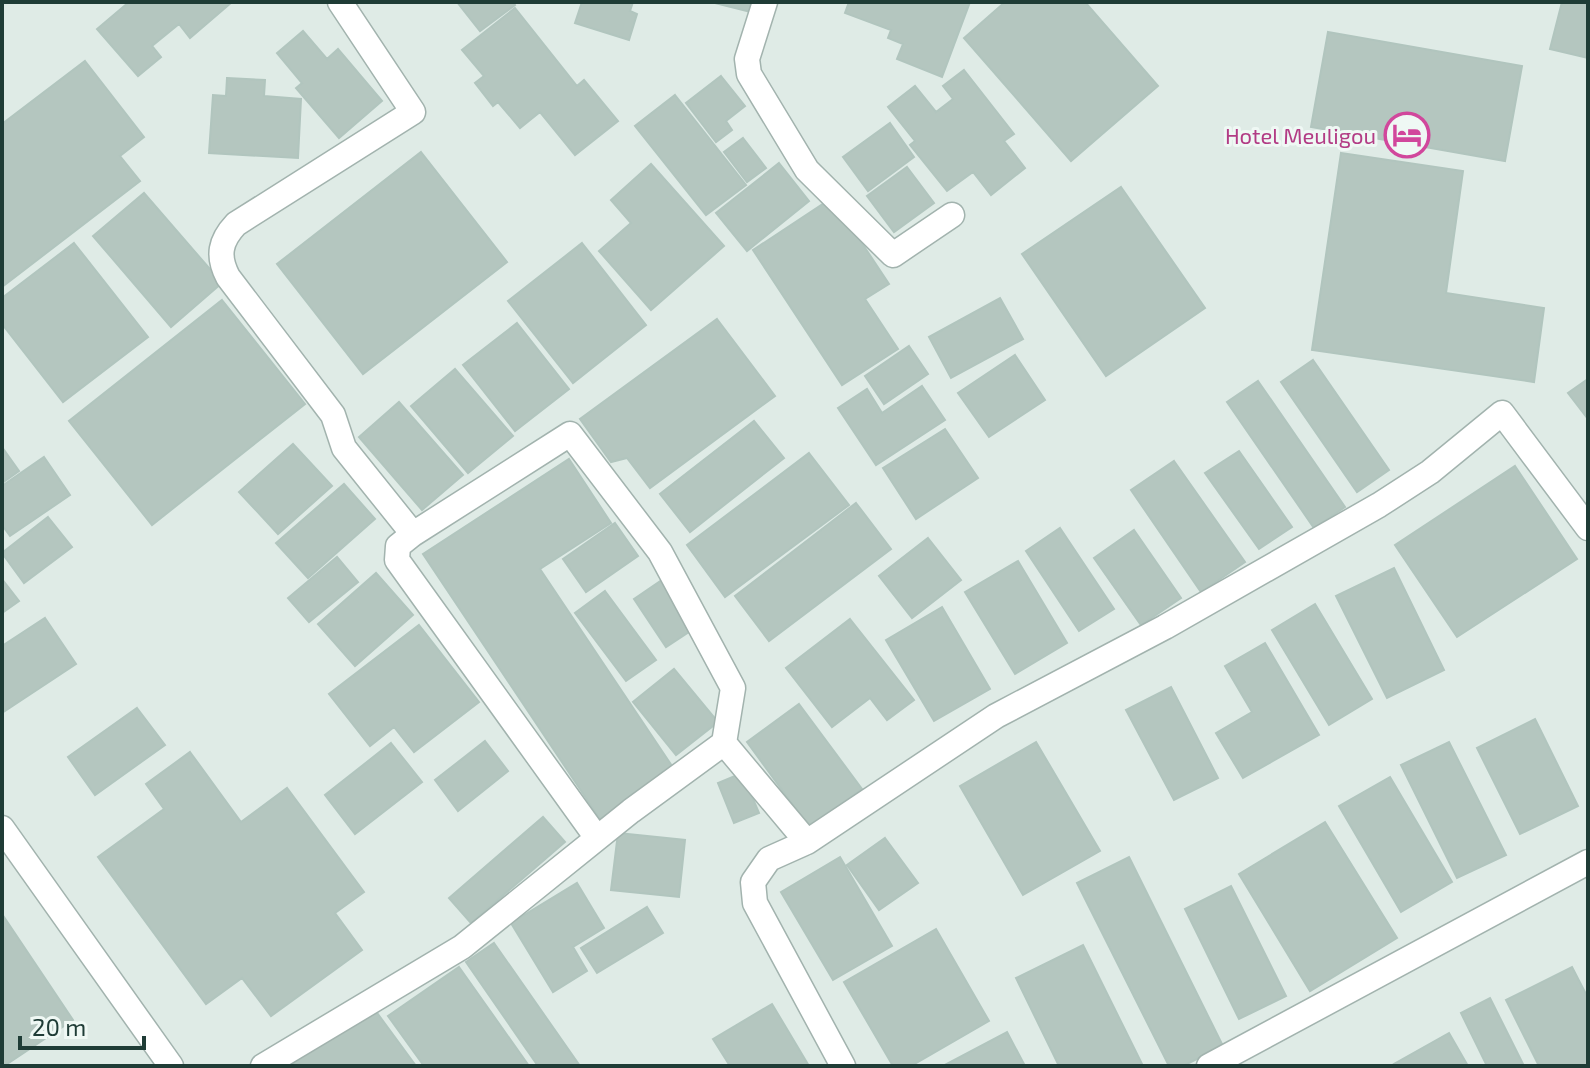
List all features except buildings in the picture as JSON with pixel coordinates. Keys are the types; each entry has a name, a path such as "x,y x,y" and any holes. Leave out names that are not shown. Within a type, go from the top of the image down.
{"street":[{"path":"340,2 413,112 236,224 224,239 220,257 228,277 333,415 344,448 413,534"},
{"path":"765,2 747,59 749,74 807,170 893,255 952,215"},
{"path":"843,1066 755,903 753,882 769,859 807,842 996,716 1165,627 1379,505 1430,472 1502,413 1588,528"},
{"path":"263,1066 462,947 597,838 724,743 733,688 660,552 570,434 413,534 398,546 397,560 597,838"},
{"path":"724,743 807,842"},
{"path":"2,828 160,1062"},
{"path":"1209,1066 1588,862"}],"place":[{"name":"Hotel Meuligou","path":"1407,135"}]}
